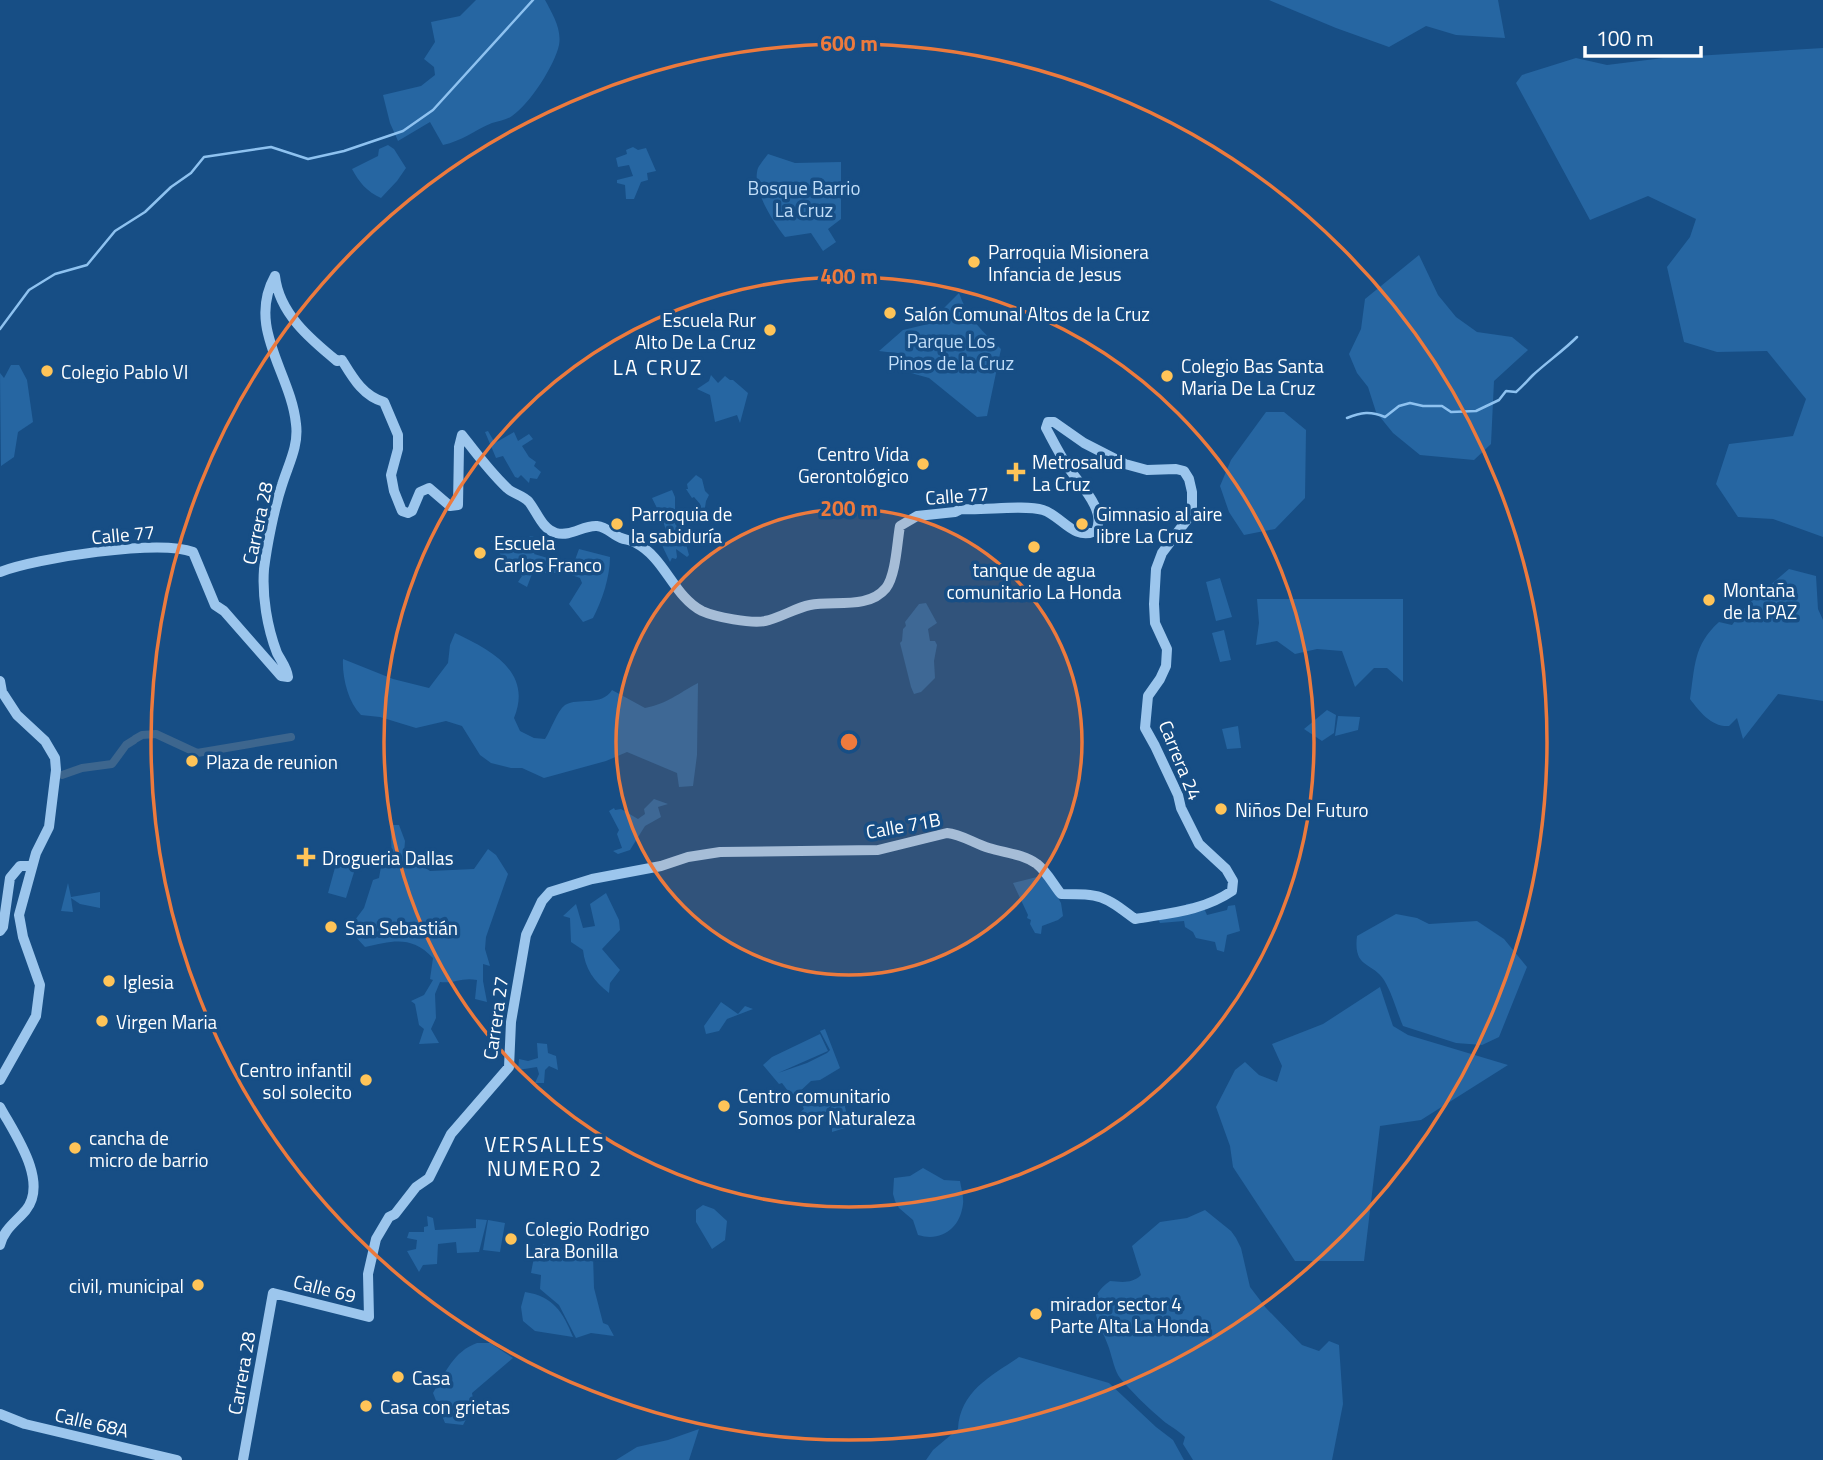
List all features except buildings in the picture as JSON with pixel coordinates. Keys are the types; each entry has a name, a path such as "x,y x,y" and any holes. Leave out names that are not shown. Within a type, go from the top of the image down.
{"street":[{"name":"Carrera 28","path":"215,605 224,611 281,677 288,677 272,635 264,590 266,552 281,487 296,444 297,426 293,405 267,335 268,288 275,276 277,288 293,320 337,361 342,360 354,380 372,398 384,402 398,435 398,449 391,475 402,511 412,511 420,492 429,488 450,506 455,507 459,501 459,447 462,435 509,490 527,499 545,527 552,532 570,533 597,526 635,542 656,560 689,601"},
{"name":"Calle 77","path":"689,601 702,611 717,616 765,621 810,605 838,605 863,601 884,590 890,580 900,526 917,516 961,509 1037,509 1052,514 1077,532 1090,534 1096,531 1099,520 1097,512 1046,428 1048,422 1054,422 1084,443 1125,464 1147,470 1184,471 1189,479"},
{"name":"Carrera 24","path":"1189,479 1192,513 1162,553 1156,569 1155,623 1167,649 1163,673 1148,696 1145,728 1156,746 1199,844 1226,869 1233,881 1232,891 1213,904 1197,908"},
{"name":"Calle 77","path":"0,572 77,556 145,548 184,548 194,552 215,605"},
{"path":"0,681 2,692 17,715 46,741 56,763 49,827 32,866 19,921 40,990 36,1016 0,1080"},
{"name":"Calle 71B","path":"550,892 581,882 720,852 878,850 947,833 1034,862 1045,871 1061,894 1092,894 1106,898 1135,919 1197,908"},
{"path":"0,931 3,927 10,878 20,866 32,866"},
{"name":"Carrera 27","path":"369,1317 368,1274 376,1239 389,1217 395,1214 416,1187 429,1178 451,1134 509,1067 511,1022 525,941 536,913 550,892"},
{"path":"0,1107 27,1157 33,1187 29,1206 6,1231 0,1245"},
{"name":"Carrera 28","path":"243,1460 273,1293"},
{"name":"Calle 69","path":"273,1293 369,1317"},
{"name":"Calle 68A","path":"0,1414 25,1424 177,1460"}],"green space":[{"path":"476,0 545,0 556,21 560,39 557,53 547,73 526,103 508,118 443,145 430,122 398,141 383,95 421,86 435,75 434,67 424,59 435,42 431,22 460,16"},
{"path":"1269,0 1498,0 1505,38 1456,35 1426,26 1389,47"},
{"path":"1823,48 1823,537 1773,519 1738,517 1716,484 1729,444 1793,436 1806,399 1767,351 1717,352 1684,342 1667,267 1690,237 1696,219 1648,196 1590,220 1516,83 1522,75 1576,58 1607,65 1663,58"},
{"path":"388,145 394,149 406,168 381,198 364,186 352,169 378,156 379,149"},
{"path":"633,147 638,150 646,148 656,171 647,173 648,180 641,182 634,199 626,199 625,185 617,183 617,180 633,176 629,165 618,167 616,158 627,154 626,150"},
{"name":"Bosque Barrio La Cruz","path":"768,154 795,163 841,162 841,219 828,229 836,242 823,251 811,233 785,237 769,214 760,195 757,176 758,168"},
{"path":"1419,255 1438,295 1456,317 1477,332 1512,337 1528,350 1494,381 1491,444 1474,460 1420,455 1393,433 1376,412 1368,387 1357,373 1349,354 1361,329 1365,299"},
{"name":"Parque Los Pinos de la Cruz","path":"959,293 971,317 1001,349 987,416 977,417 929,378 900,370 903,354 879,351 903,330 928,324"},
{"path":"11,365 19,365 27,380 33,422 18,432 14,457 1,466 0,373 4,378"},
{"path":"711,375 718,383 725,376 748,393 740,423 737,415 715,422 710,395 697,389 709,381"},
{"path":"1266,412 1284,412 1306,430 1305,498 1275,529 1244,535 1229,512 1220,486 1231,460"},
{"path":"488,431 495,443 514,432 518,441 529,434 533,439 522,446 536,462 534,466 541,472 537,479 530,478 529,483 521,475 515,477 503,456 496,458 485,432"},
{"path":"696,475 702,479 709,495 704,514 695,522 693,513 700,504 686,489"},
{"path":"672,490 675,497 675,524 683,533 689,555 687,557 676,549 677,557 670,562 659,539 668,537 663,521 659,521 660,514 652,498"},
{"path":"503,536 515,542 517,550 527,547 526,541 530,536 534,537 540,545 534,554 568,564 575,560 579,549 610,557 605,589 593,618 583,622 569,604 582,583 580,578 566,573 527,573 532,574 527,587 518,582 522,576 504,563 497,547 491,541"},
{"path":"1789,569 1816,576 1818,609 1823,620 1823,701 1778,694 1743,739 1737,718 1729,726 1717,724 1706,718 1690,699 1697,658 1704,639 1719,622 1732,625 1747,605"},
{"path":"1220,578 1232,617 1216,621 1206,582"},
{"path":"1257,599 1403,599 1403,682 1387,668 1374,668 1355,687 1342,651 1317,649 1295,654 1277,641 1256,645 1259,623"},
{"path":"926,603 937,623 928,629 930,641 935,641 937,645 935,678 921,692 914,694 900,643 905,622 919,604"},
{"path":"1224,630 1231,660 1220,662 1212,633"},
{"path":"455,633 494,655 513,675 518,688 514,718 520,731 534,738 545,739 565,705 596,700 612,690 645,708 667,701 698,683 697,755 693,786 679,787 677,773 627,752 606,761 544,778 522,768 491,763 480,755 462,726 446,721 416,728 380,717 361,715 356,710 347,689 343,659 393,679 429,688 448,663 450,645"},
{"path":"1327,710 1336,715 1334,733 1322,741 1304,729"},
{"path":"1338,716 1360,717 1358,730 1335,736"},
{"path":"1238,726 1241,748 1227,749 1222,729"},
{"path":"654,799 668,804 658,807 661,817 645,826 630,850 618,854 613,851 622,848 617,834 619,830 609,811 614,808 621,809 638,819 645,814 644,809"},
{"path":"390,818 393,825 399,825 405,841 404,854 430,871 474,869 488,849 496,855 508,874 486,937 485,949 490,966 483,964 483,981 487,1002 475,999 477,980 440,982 435,994 436,1018 431,1029 439,1043 419,1044 424,1029 419,1025 415,1004 411,1001 424,995 433,980 430,979 433,958 409,943 393,942 365,947 353,934 355,920 364,908 373,880 379,878 382,861 392,857"},
{"path":"336,864 355,869 346,898 328,893"},
{"path":"1045,875 1061,903 1063,916 1042,926 1041,934 1035,933 1030,924 1031,920 1027,918 1013,883"},
{"path":"68,883 71,897 100,892 100,908 80,904 71,898 73,912 61,911"},
{"path":"606,893 619,920 620,930 602,949 620,970 610,983 609,993 591,974 583,950 571,942 570,918 563,916 576,904 583,928 595,926 590,904"},
{"path":"1205,901 1203,906 1207,915 1235,905 1240,931 1227,935 1224,952 1217,950 1215,942 1196,938 1193,932 1185,927 1184,921 1160,923 1155,913 1185,909 1186,904"},
{"path":"1396,914 1417,918 1429,924 1477,921 1504,939 1527,967 1499,1037 1482,1045 1456,1043 1403,1026 1384,980 1364,963 1357,947 1357,936"},
{"path":"1380,987 1393,1026 1408,1035 1508,1065 1421,1120 1380,1126 1364,1261 1295,1261 1233,1167 1230,1146 1216,1107 1235,1070 1245,1062 1259,1075 1277,1082 1282,1066 1272,1044 1323,1024"},
{"path":"721,1002 738,1014 745,1006 753,1009 727,1019 719,1031 706,1034 704,1026"},
{"path":"825,1029 840,1068 820,1080 811,1081 797,1094 791,1095 763,1065 772,1057 820,1034 828,1051 778,1073 827,1053 830,1050 820,1031"},
{"path":"537,1043 547,1044 548,1053 556,1056 558,1070 549,1066 545,1070 544,1083 535,1083 539,1074 537,1067 518,1070 519,1059 528,1061 538,1058"},
{"path":"813,1097 819,1107 830,1103 830,1106 818,1119 816,1115 805,1118 804,1122 798,1121 795,1117 804,1109 801,1103"},
{"path":"844,1103 847,1115 845,1128 832,1132 835,1123 833,1117 826,1116 832,1106"},
{"path":"923,1168 944,1180 960,1181 963,1195 961,1213 954,1227 934,1237 918,1235 913,1220 899,1208 893,1194 894,1178 910,1176"},
{"path":"703,1205 714,1209 727,1221 725,1240 712,1249 696,1222 696,1210"},
{"path":"1205,1210 1231,1231 1241,1248 1250,1287 1266,1308 1302,1345 1319,1351 1329,1341 1339,1345 1343,1404 1332,1460 1193,1460 1183,1444 1185,1437 1149,1408 1118,1375 1095,1312 1096,1296 1110,1281 1130,1281 1141,1275 1132,1246 1160,1222 1187,1218"},
{"path":"427,1216 433,1218 435,1230 476,1228 476,1219 487,1220 479,1252 457,1253 456,1242 438,1244 437,1264 423,1265 419,1272 407,1251 416,1249 417,1240 407,1238 409,1232 424,1232 424,1227 428,1226"},
{"path":"488,1220 505,1223 500,1252 483,1250"},
{"path":"543,1244 585,1255 593,1254 594,1288 603,1323 608,1325 614,1336 591,1333 576,1338 559,1305 540,1289 541,1275 531,1273 534,1257 541,1257"},
{"path":"525,1292 550,1301 561,1313 573,1337 535,1331 523,1321 521,1307"},
{"path":"477,1343 490,1343 513,1358 472,1393 474,1404 463,1425 445,1423 433,1393 456,1357"},
{"path":"1019,1357 1109,1383 1173,1440 1184,1460 926,1460 933,1450 958,1429 964,1404 979,1386"},
{"path":"699,1429 689,1460 616,1460 637,1447"}],"waterway":[{"path":"0,329 29,290 55,274 87,265 115,231 145,212 171,187 191,173 204,157 271,147 308,159 344,151 403,131 433,110 533,0"},
{"path":"1347,418 1366,413 1385,417 1399,406 1410,403 1442,406 1451,412 1476,411 1499,400 1506,391 1516,392 1577,337"},
{"path":"135,739 142,735 156,734 197,753 291,737"},
{"path":"62,775 82,768 112,764 126,745 134,740"}],"place":[{"name":"Parroquia Misionera Infancia de Jesus","path":"974,262"},
{"name":"Salón Comunal Altos de la Cruz","path":"890,313"},
{"name":"Escuela Rur Alto De La Cruz","path":"770,330"},
{"name":"Colegio Pablo VI","path":"47,371"},
{"name":"Colegio Bas Santa Maria De La Cruz","path":"1167,376"},
{"name":"Centro Vida Gerontológico","path":"923,464"},
{"name":"Metrosalud La Cruz","path":"1016,472"},
{"name":"Parroquia de la sabiduría","path":"617,524"},
{"name":"Gimnasio al aire libre La Cruz","path":"1082,524"},
{"name":"tanque de agua comunitario La Honda","path":"1034,547"},
{"name":"Escuela Carlos Franco","path":"480,553"},
{"name":"Montaña de la PAZ","path":"1709,600"},
{"name":"Plaza de reunion","path":"192,761"},
{"name":"Niños Del Futuro","path":"1221,809"},
{"name":"Drogueria Dallas","path":"306,857"},
{"name":"San Sebastián","path":"331,927"},
{"name":"Iglesia","path":"109,981"},
{"name":"Virgen Maria","path":"102,1021"},
{"name":"Centro infantil sol solecito","path":"366,1080"},
{"name":"Centro comunitario Somos por Naturaleza","path":"724,1106"},
{"name":"cancha de micro de barrio","path":"75,1148"},
{"name":"Colegio Rodrigo Lara Bonilla","path":"511,1239"},
{"name":"civil, municipal","path":"198,1285"},
{"name":"mirador sector 4 Parte Alta La Honda","path":"1036,1314"},
{"name":"Casa","path":"398,1377"},
{"name":"Casa con grietas","path":"366,1406"}],"district":[{"name":"LA CRUZ","path":"658,367"},
{"name":"VERSALLES NUMERO 2","path":"545,1156"}]}
